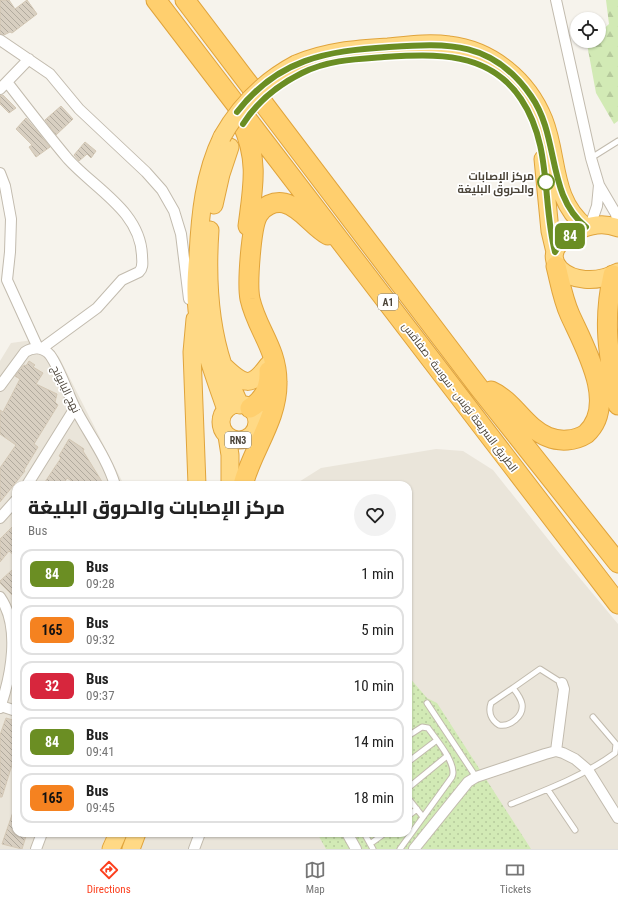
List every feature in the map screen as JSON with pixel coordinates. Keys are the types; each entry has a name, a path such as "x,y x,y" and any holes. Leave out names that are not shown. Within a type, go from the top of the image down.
{"highway":[{"name":"الطريق السريعة تونس - سوسة - صفاقس","path":"156,0 618,604"},
{"name":"الطريق السريعة تونس - سوسة - صفاقس","path":"185,0 480,389 618,563"},
{"path":"239,408 223,365 212,316 210,241 226,142 234,116 249,98 267,83 299,69 318,56 344,50 426,44 459,46 489,58 517,79 538,108 548,134 562,196 574,217 588,227"},
{"path":"299,69 350,59 427,55 460,58 495,72 521,99 535,126 544,169 550,230 555,259 566,304 588,351 603,390 604,405 599,419 590,431 576,438 554,439 534,429 498,395 480,389"},
{"path":"233,102 248,135 254,166 254,184 241,274 242,298 268,365 269,379 267,390 260,401 239,408"},
{"path":"226,142 209,172 201,216 196,273 198,311 205,345 239,408"},
{"path":"244,481 249,465 274,412 277,397 275,360 269,343 254,313 249,292 249,277 256,219 262,209 267,206 278,202 284,203 294,208 324,232 341,241"},
{"path":"616,273 595,280 580,279 562,273 555,259 562,241 588,227 607,224 618,228"},
{"path":"616,273 608,302 607,337 618,405"},
{"path":"197,481 192,329 198,311"},
{"path":"223,365 239,380 249,382 257,379 268,365"},
{"name":"RN3","path":"228,436 237,440 247,438 256,427 256,416 239,408 221,420 221,426 228,436 230,481"},
{"name":"RN3","path":"243,481 247,438"},
{"path":"112,849 116,837"},
{"path":"131,849 136,837"}],"street":[{"path":"556,0 591,158 599,185 616,214 618,228"},
{"path":"0,40 50,74 79,109 154,181 168,201 178,222 182,238 192,329"},
{"path":"0,386 25,352 30,348 39,349 97,308 122,280 139,272 143,264 142,246 136,228 121,209 68,159 3,86 29,59"},
{"name":"نهج البابونج","path":"0,173 5,186 11,218 7,280 39,349 49,355 75,408 107,465 113,481"},
{"path":"588,227 597,206 599,185"},
{"path":"29,481 75,408"},
{"path":"0,518 12,504"},
{"path":"0,597 12,612"},
{"path":"12,636 11,660 0,707 12,710"},
{"path":"556,752 564,689 562,683"},
{"path":"414,849 465,785 476,777 556,752 576,759 588,770 618,818"},
{"path":"36,849 40,837"},
{"path":"194,849 198,837"},
{"path":"349,837 356,849"}],"lane":[{"path":"591,158 618,142"},
{"path":"513,688 522,704 520,714 507,725 499,724 491,717 491,703 540,669 562,683"},
{"path":"427,703 476,777"},
{"path":"511,804 548,790 588,770 612,754 617,747 614,741 593,716"},
{"path":"412,733 425,726 454,766 454,774 412,832"},
{"path":"412,759 436,740"},
{"path":"412,785 447,756"},
{"path":"548,790 575,830"},
{"path":"412,803 423,817"},
{"path":"412,813 417,809"},
{"path":"366,837 372,847 381,837"},
{"path":"400,849 409,837"}],"shaded area":[{"path":"40,339 59,357 122,481 12,481 12,837 106,837 101,849 0,849 0,361 11,343"},
{"path":"436,449 463,451 493,470 618,624 618,849 122,849 127,837 412,837 412,481 300,481 321,468"}],"green space":[{"path":"606,0 618,0 618,121 614,124 596,93 588,48 606,48 606,27 609,24"},
{"path":"412,681 427,698 437,703 531,849 326,849 319,837 412,837"}],"building":[{"path":"0,0 9,0 15,9 27,0 37,14 12,33 10,32 4,35 0,34"},
{"path":"0,95 3,95 16,108 9,113 0,104"},
{"path":"61,106 73,119 56,135 45,120"},
{"path":"26,118 50,147 36,157 29,147 32,145 16,129"},
{"path":"85,142 96,151 91,158 87,154 79,161 74,155"},
{"path":"29,361 35,365 33,367 43,373 36,384 57,394 55,402 58,405 34,444 38,447 24,470 25,471 17,481 12,481 12,487 0,502 0,468 16,445 0,434 0,410 3,412 20,379 15,376 24,365 26,366"},
{"path":"69,439 84,449 83,451 102,481 72,481 67,478 65,481 46,481 61,458 59,456"},
{"path":"12,527 12,554 9,551 0,562 0,539"},
{"path":"12,570 12,595 0,583 0,581"},
{"path":"6,718 12,720 12,765 2,797 0,797 0,735"},
{"path":"12,815 12,837 26,837 22,849 2,844"}],"bus line":[{"name":"84","path":"237,112 249,98 276,76 307,59 330,52 426,44 459,46 469,49 498,63 517,79 532,98 543,119 548,134 562,196 574,217 586,227 562,241 556,248 555,252 550,230 542,156 535,126 531,116 516,92 503,78 495,72 460,58 427,55 350,59 313,68 292,79 264,99 243,124"}],"place":[{"name":"مركز الإصابات والحروق البليغة","path":"546,182"}]}
